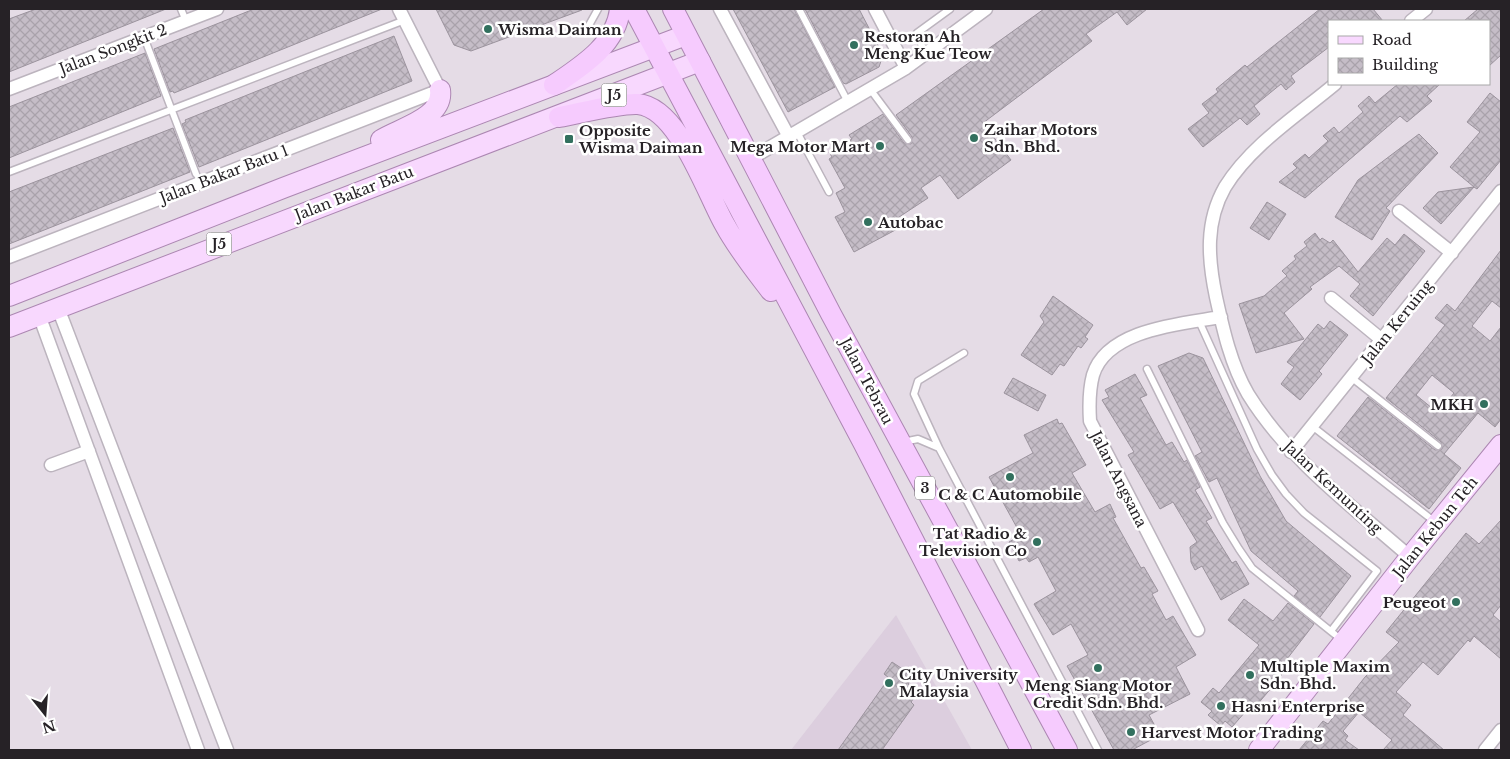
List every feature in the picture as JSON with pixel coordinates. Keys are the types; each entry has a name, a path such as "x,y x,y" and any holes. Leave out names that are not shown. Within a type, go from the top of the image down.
{"highway":[{"path":"554,85 580,67 605,44 617,26 620,9"},
{"name":"3","path":"634,9 1021,750"},
{"name":"Jalan Tebrau","path":"673,9 750,160 900,443 1067,750"},
{"path":"559,116 638,104 657,112 672,126 683,142 725,226 753,268 802,329"},
{"path":"951,615 973,678 1005,750"}],"main road":[{"name":"Jalan Bakar Batu","path":"9,296 366,156 686,35"},
{"name":"Jalan Bakar Batu","path":"9,327 48,308 119,283 700,61"},
{"path":"366,156 381,139 430,114 438,106 441,98 440,90"},
{"path":"9,302 37,299 48,308 56,287 64,281 197,228 283,188"},
{"name":"Jalan Kebun Teh","path":"1259,750 1337,636 1410,557 1501,445"}],"street":[{"name":"Jalan Songkit 2","path":"9,89 144,37 184,15 217,9"},
{"path":"720,9 793,135"},
{"path":"876,9 906,68"},
{"path":"750,160 906,68 986,9"},
{"path":"1412,20 1426,9"},
{"path":"402,15 440,90"},
{"name":"Jalan Kemunting","path":"1334,85 1256,149 1225,187 1210,226 1208,250 1221,318 1235,364 1248,393 1291,452 1410,557"},
{"name":"Jalan Bakar Batu 1","path":"9,257 440,90"},
{"name":"Jalan Keruing","path":"1291,452 1501,191"},
{"path":"1399,211 1452,253"},
{"path":"1331,298 1382,340"},
{"path":"48,308 90,451 198,750"},
{"path":"48,308 228,750"},
{"name":"Jalan Angsana","path":"1198,630 1097,436 1090,421 1089,397 1094,373 1104,355 1116,346 1158,328 1221,318"},
{"path":"50,465 90,451"},
{"path":"1485,750 1501,730"}],"lane":[{"path":"588,27 598,9"},
{"path":"799,9 848,102"},
{"path":"925,54 918,34 950,9"},
{"path":"9,172 173,110 402,15"},
{"path":"144,37 196,174"},
{"path":"870,89 908,140"},
{"path":"793,135 829,192"},
{"path":"1147,369 1223,523 1252,568 1337,636 1377,571 1304,513 1286,494 1272,475 1257,449 1199,321"},
{"path":"964,354 918,381 914,394 939,448 1098,750"},
{"path":"1352,378 1438,446"},
{"path":"1312,426 1437,524"},
{"path":"900,443 918,439 939,448"}],"shaded area":[{"name":"City University Malaysia","path":"896,615 972,750 791,750"}],"building":[{"path":"36,9 166,9 9,72 9,19"},
{"path":"254,9 382,9 174,93 173,91 170,92 154,49"},
{"name":"Wisma Daiman","path":"436,9 582,10 471,51 454,45"},
{"path":"733,9 794,9 835,87 788,112"},
{"path":"805,9 859,9 883,55 879,67 846,84 843,83"},
{"path":"1044,9 1147,9 1127,25 1117,12 1086,34 1092,41 983,123 1011,160 958,199 940,175 921,188 928,198 896,219 901,227 854,252 835,217 845,212 836,193 845,188 829,159 832,157 829,152 852,139 849,135 883,114 904,143 911,144 912,137 896,115"},
{"path":"1320,9 1373,9 1382,20 1328,20 1328,48 1291,76 1295,82 1286,90 1281,84 1254,106 1260,114 1247,125 1240,118 1203,147 1188,129 1209,113 1202,104 1218,92 1216,89 1245,65 1247,67"},
{"path":"1478,9 1501,9 1501,55 1490,65 1490,20 1465,20"},
{"path":"394,36 412,81 199,167 182,124 186,122 185,120"},
{"path":"145,53 161,96 9,158 9,107"},
{"path":"1397,85 1439,85 1427,96 1432,101 1407,122 1400,116 1305,198 1279,182 1297,168 1293,164 1305,154 1309,158 1328,141 1323,136 1334,127 1339,133 1363,112 1358,106 1369,96 1375,103"},
{"path":"1490,93 1501,102 1501,160 1477,189 1450,167 1480,132 1467,122"},
{"path":"173,128 190,172 9,244 9,192"},
{"path":"1419,134 1438,153 1386,208 1390,211 1372,240 1335,217 1358,180"},
{"path":"1474,187 1441,224 1423,208 1438,192"},
{"path":"1267,202 1286,214 1269,240 1250,228"},
{"path":"1315,233 1320,240 1322,238 1330,243 1333,240 1358,272 1387,238 1395,245 1404,234 1425,251 1373,316 1350,296 1360,284 1339,266 1310,287 1312,289 1284,313 1304,339 1256,353 1239,304 1264,296 1287,276 1282,271 1296,259 1294,256 1307,246 1304,242"},
{"path":"1501,250 1501,308 1492,301 1472,326 1490,341 1501,327 1501,419 1495,427 1478,413 1444,454 1461,468 1429,509 1337,436 1368,397 1435,450 1442,449 1441,442 1386,398 1445,325 1435,318 1447,304 1455,311","holes":["1432,375 1454,393 1438,413 1416,395"]},
{"path":"1053,296 1093,325 1085,337 1088,339 1081,348 1078,346 1064,366 1060,364 1052,375 1021,355 1044,322 1040,316"},
{"path":"1330,321 1348,335 1319,371 1322,374 1300,400 1281,384 1294,367 1287,362 1318,324 1324,329"},
{"path":"1189,353 1203,358 1260,476 1286,521 1351,576 1320,617 1294,596 1298,591 1251,551 1217,478 1209,482 1195,456 1202,452 1158,366"},
{"path":"1135,374 1147,395 1140,398 1166,445 1172,442 1184,462 1187,460 1200,487 1195,490 1212,518 1206,521 1232,563 1236,561 1249,584 1221,600 1202,566 1195,570 1191,562 1190,547 1197,542 1173,502 1160,509 1128,455 1134,452 1102,400 1109,397 1105,390"},
{"path":"1013,378 1046,395 1038,411 1004,393"},
{"path":"1057,419 1059,424 1062,423 1086,465 1072,473 1095,512 1110,504 1116,517 1113,518 1141,568 1144,567 1158,591 1152,594 1166,620 1173,616 1196,655 1176,667 1190,694 1149,715 1160,735 1132,750 1114,750 1067,666 1088,655 1071,624 1053,635 1034,604 1056,591 1038,557 1029,562 1026,558 1019,561 1009,542 1021,535 989,477 1033,453 1024,435"},
{"path":"1501,520 1501,605 1493,615 1501,622 1501,659 1474,636 1470,642 1468,640 1438,675 1423,662 1396,692 1411,705 1403,715 1444,750 1383,750 1392,740 1359,712 1343,731 1348,736 1345,740 1359,750 1299,750 1323,721 1328,724 1365,677 1399,642 1386,632 1466,533 1479,544"},
{"path":"1244,599 1273,621 1288,603 1314,624 1287,659 1291,662 1256,706 1253,703 1232,727 1225,721 1221,726 1208,715 1212,711 1201,702 1213,688 1219,693 1259,645 1228,620"},
{"path":"892,662 913,676 908,684 919,691 911,702 914,705 882,750 838,750 889,678 884,674"}],"place":[{"name":"Wisma Daiman","path":"488,29"},
{"name":"Restoran Ah Meng Kue Teow","path":"854,45"},
{"name":"Zaihar Motors Sdn. Bhd.","path":"974,138"},
{"name":"Opposite Wisma Daiman","path":"569,139"},
{"name":"Mega Motor Mart","path":"880,146"},
{"name":"Autobac","path":"868,222"},
{"name":"MKH","path":"1484,404"},
{"name":"C & C Automobile","path":"1010,477"},
{"name":"Tat Radio & Television Co","path":"1037,542"},
{"name":"Peugeot","path":"1456,602"},
{"name":"Meng Siang Motor Credit Sdn. Bhd.","path":"1098,668"},
{"name":"Multiple Maxim Sdn. Bhd.","path":"1250,675"},
{"name":"City University Malaysia","path":"889,683"},
{"name":"Hasni Enterprise","path":"1221,706"},
{"name":"Harvest Motor Trading","path":"1131,732"}]}
